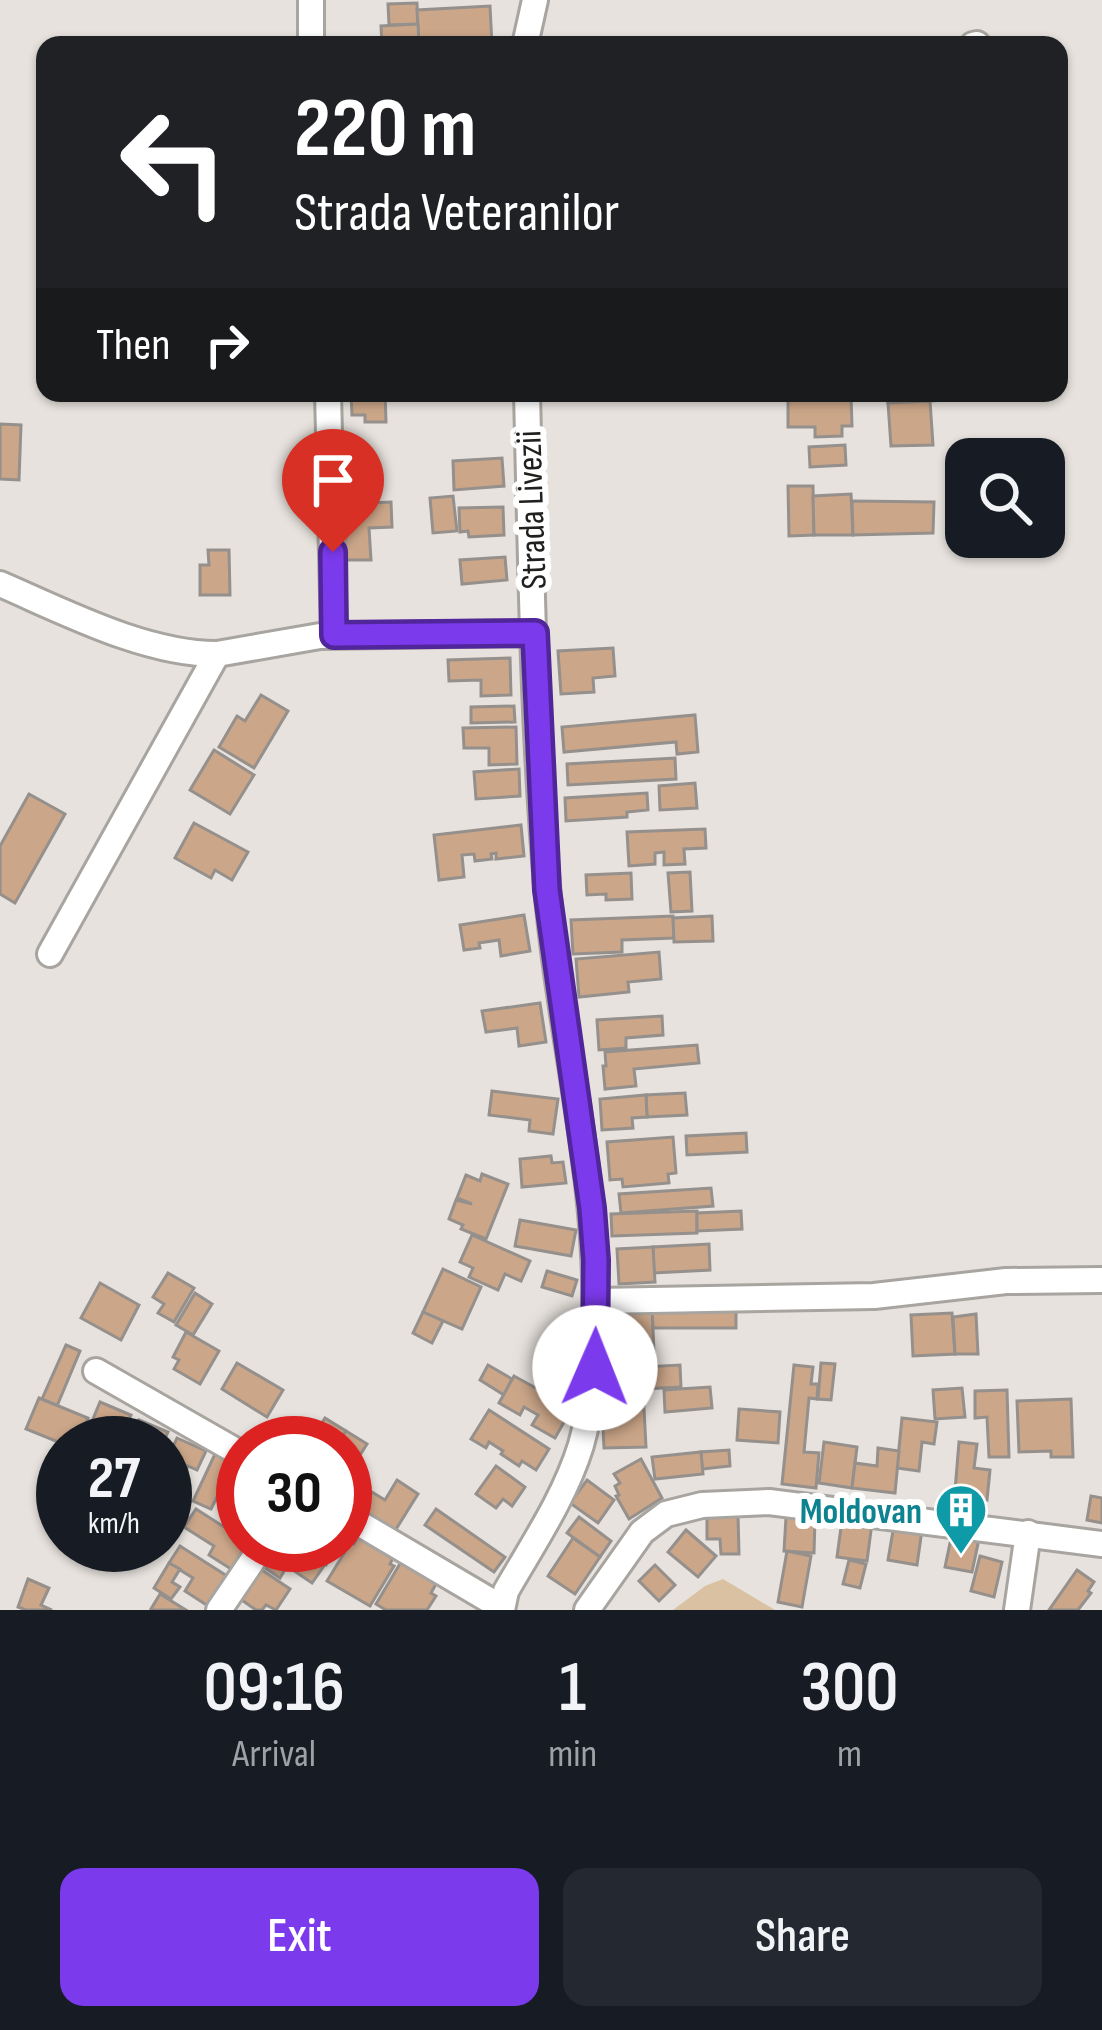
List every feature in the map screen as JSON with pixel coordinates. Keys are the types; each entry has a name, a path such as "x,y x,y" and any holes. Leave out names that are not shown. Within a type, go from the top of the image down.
{"street":[{"path":"310,0 311,36"},
{"path":"527,36 535,0"},
{"path":"328,402 334,635"},
{"name":"Strada Livezii","path":"502,1609 506,1591 566,1484 591,1407 595,1368 589,1174 547,890 526,402"},
{"path":"0,584 168,648 217,654 334,635 535,633"},
{"path":"50,954 217,654"},
{"path":"596,1301 874,1296 1006,1280 1102,1280"},
{"path":"96,1371 216,1440"},
{"path":"587,1610 642,1532 682,1508 770,1502 1102,1544"},
{"path":"372,1531 502,1609"},
{"path":"1017,1610 1028,1533"},
{"path":"219,1610 245,1572"}],"shaded area":[{"path":"723,1579 775,1610 673,1610"}],"building":[{"path":"417,3 418,24 389,25 388,4"},
{"path":"490,6 492,36 418,36 417,10"},
{"path":"418,24 419,36 382,36 381,26"},
{"path":"351,402 385,402 386,422 365,422 365,415 352,415"},
{"path":"788,402 851,402 852,426 842,426 842,436 815,437 815,427 788,427"},
{"path":"930,402 933,445 891,446 888,403"},
{"path":"0,424 21,425 19,480 0,479"},
{"path":"845,445 846,465 810,467 809,447"},
{"path":"502,458 504,486 454,490 453,461"},
{"path":"788,486 813,486 814,535 789,536"},
{"path":"851,494 853,535 814,535 813,496"},
{"path":"453,496 457,531 433,533 430,498"},
{"path":"852,501 934,502 933,533 853,535"},
{"path":"391,502 392,527 369,528 371,560 346,560 343,504"},
{"path":"503,507 504,535 469,537 468,531 460,532 459,508"},
{"path":"208,550 229,550 230,595 200,595 200,565 209,565"},
{"path":"505,557 507,580 462,584 460,560"},
{"path":"613,648 615,676 593,678 594,692 561,694 558,651"},
{"path":"510,658 511,695 481,696 481,680 449,681 448,660"},
{"path":"261,695 288,711 254,768 219,747 237,716 245,721"},
{"path":"514,706 515,722 471,723 471,707"},
{"path":"695,715 698,752 677,754 676,742 564,752 562,727"},
{"path":"516,727 517,764 489,765 489,748 464,748 463,728"},
{"path":"214,750 254,775 230,814 190,790"},
{"path":"675,758 676,779 568,785 567,764"},
{"path":"519,769 520,796 476,799 474,772"},
{"path":"695,783 697,808 660,810 659,786"},
{"path":"647,793 648,810 627,812 627,817 566,821 565,798"},
{"path":"29,794 65,814 15,903 0,894 0,846"},
{"path":"194,823 248,852 232,880 215,870 211,878 175,858"},
{"path":"521,825 524,856 496,859 496,853 491,854 492,859 475,861 474,854 462,855 464,877 439,880 434,835"},
{"path":"705,829 706,848 684,849 685,864 664,865 664,852 655,853 655,864 629,866 627,832"},
{"path":"690,872 692,911 671,912 668,873"},
{"path":"631,873 632,899 587,895 586,875"},
{"path":"524,915 530,951 501,956 499,940 464,950 460,925"},
{"path":"673,916 674,938 622,940 622,952 573,954 571,920"},
{"path":"712,916 713,941 674,942 673,918"},
{"path":"659,952 661,979 628,982 629,992 579,997 576,959"},
{"path":"540,1003 546,1042 519,1046 517,1028 486,1032 482,1011"},
{"path":"662,1016 663,1035 626,1038 626,1048 599,1050 597,1020"},
{"path":"697,1045 699,1063 634,1069 636,1086 605,1089 605,1052"},
{"path":"492,1091 558,1099 553,1134 529,1131 530,1120 489,1115"},
{"path":"685,1093 687,1115 647,1117 646,1095"},
{"path":"646,1095 647,1117 632,1118 633,1128 602,1130 600,1099"},
{"path":"746,1133 747,1152 687,1155 686,1136"},
{"path":"673,1137 676,1173 668,1174 669,1183 623,1187 622,1179 610,1180 607,1142"},
{"path":"551,1156 552,1163 563,1162 566,1183 522,1187 520,1159"},
{"path":"482,1174 508,1184 486,1239 449,1219 456,1200 472,1204 457,1198 466,1175 480,1181"},
{"path":"711,1188 713,1206 621,1213 619,1194"},
{"path":"697,1211 697,1233 612,1236 611,1214"},
{"path":"741,1211 742,1229 697,1231 697,1213"},
{"path":"520,1220 576,1230 571,1256 515,1246"},
{"path":"472,1235 530,1261 521,1281 505,1274 498,1290 469,1277 473,1268 460,1262"},
{"path":"709,1244 710,1270 654,1273 653,1247"},
{"path":"653,1247 655,1282 619,1284 617,1249"},
{"path":"443,1269 481,1287 462,1329 423,1312"},
{"path":"547,1271 577,1280 572,1296 542,1287"},
{"path":"168,1273 194,1288 174,1322 158,1313 164,1304 153,1297"},
{"path":"100,1283 139,1305 121,1340 81,1318"},
{"path":"195,1293 212,1304 193,1335 176,1325"},
{"path":"652,1305 654,1353 625,1354 625,1342 611,1342 609,1307"},
{"path":"652,1305 736,1305 736,1328 653,1328"},
{"path":"423,1312 443,1321 432,1343 413,1333"},
{"path":"952,1313 955,1354 913,1356 911,1315"},
{"path":"976,1314 978,1354 955,1354 953,1317"},
{"path":"186,1332 219,1351 200,1384 174,1369 179,1360 173,1357"},
{"path":"66,1345 80,1351 57,1406 42,1399"},
{"path":"237,1363 283,1390 265,1416 222,1389"},
{"path":"821,1363 835,1364 831,1400 818,1399"},
{"path":"488,1365 512,1379 504,1395 480,1380"},
{"path":"680,1365 681,1387 643,1389 644,1406 606,1408 606,1369"},
{"path":"794,1365 813,1367 811,1384 818,1384 817,1399 809,1398 804,1452 819,1453 816,1488 782,1484"},
{"path":"514,1376 572,1408 555,1438 532,1425 538,1415 524,1407 520,1415 499,1403"},
{"path":"710,1387 712,1408 665,1412 664,1390"},
{"path":"962,1388 965,1417 935,1419 933,1390"},
{"path":"1007,1390 1009,1457 989,1457 987,1417 975,1418 975,1391"},
{"path":"39,1398 83,1416 36,1416 36,1433 26,1429"},
{"path":"1071,1399 1073,1457 1051,1457 1051,1451 1019,1452 1017,1401"},
{"path":"100,1402 131,1415 131,1416 94,1416"},
{"path":"644,1409 646,1447 604,1448 608,1411"},
{"path":"739,1409 780,1412 778,1443 737,1440"},
{"path":"489,1410 549,1449 536,1470 522,1461 519,1466 489,1442 486,1448 471,1439"},
{"path":"902,1418 937,1422 934,1444 922,1442 919,1471 897,1468"},
{"path":"824,1442 857,1447 852,1488 819,1483"},
{"path":"959,1442 977,1444 974,1468 990,1470 987,1500 977,1499 976,1505 954,1503"},
{"path":"192,1445 206,1451 197,1470 192,1468"},
{"path":"878,1448 899,1451 895,1493 852,1488 855,1463 877,1466"},
{"path":"729,1450 730,1466 702,1469 701,1452"},
{"path":"701,1452 703,1474 655,1479 652,1457"},
{"path":"216,1454 216,1499 211,1509 193,1501"},
{"path":"641,1459 662,1498 629,1519 616,1496 615,1486 620,1483 614,1474"},
{"path":"496,1466 525,1487 512,1506 503,1499 496,1508 476,1494"},
{"path":"397,1480 418,1494 393,1534 372,1521 372,1492 385,1500"},
{"path":"587,1480 614,1500 598,1523 570,1503"},
{"path":"1091,1496 1102,1498 1102,1523 1087,1520"},
{"path":"196,1509 216,1522 216,1559 209,1555 214,1546 192,1532"},
{"path":"436,1509 505,1557 494,1572 425,1525"},
{"path":"707,1515 738,1515 739,1554 721,1554 720,1539 707,1539"},
{"path":"579,1517 611,1541 600,1557 567,1533"},
{"path":"786,1517 815,1519 814,1553 784,1551"},
{"path":"842,1520 872,1523 867,1561 837,1557"},
{"path":"894,1525 922,1530 917,1565 888,1560"},
{"path":"686,1530 716,1556 698,1577 668,1552"},
{"name":"Moldovan","path":"961,1534 979,1539 972,1572 945,1567 950,1543 959,1545"},
{"path":"573,1538 600,1557 575,1594 548,1576"},
{"path":"372,1545 393,1558 390,1564 394,1566 370,1606 327,1581 333,1572 372,1572"},
{"path":"787,1551 811,1556 802,1607 778,1602"},
{"path":"192,1554 227,1576 208,1606 185,1591 193,1578 183,1572 192,1572"},
{"path":"980,1556 1002,1562 994,1597 971,1591"},
{"path":"849,1560 866,1564 860,1588 843,1584"},
{"path":"401,1562 436,1584 431,1593 436,1596 427,1610 386,1610 376,1604"},
{"path":"655,1565 675,1585 659,1601 639,1581"},
{"path":"1077,1570 1094,1582 1091,1593 1078,1610 1049,1610"},
{"path":"164,1572 178,1572 172,1582 180,1587 171,1599 154,1588"},
{"path":"252,1572 265,1572 290,1589 276,1610 266,1605 256,1610 236,1596"},
{"path":"296,1572 320,1572 312,1583"},
{"path":"28,1579 49,1588 41,1605 52,1610 18,1607"},
{"path":"160,1594 186,1610 151,1609"}],"place":[{"name":"Moldovan","path":"961,1556"}],"route":[{"path":"333,552 334,635 535,633 547,890 592,1208 595,1368"}]}
